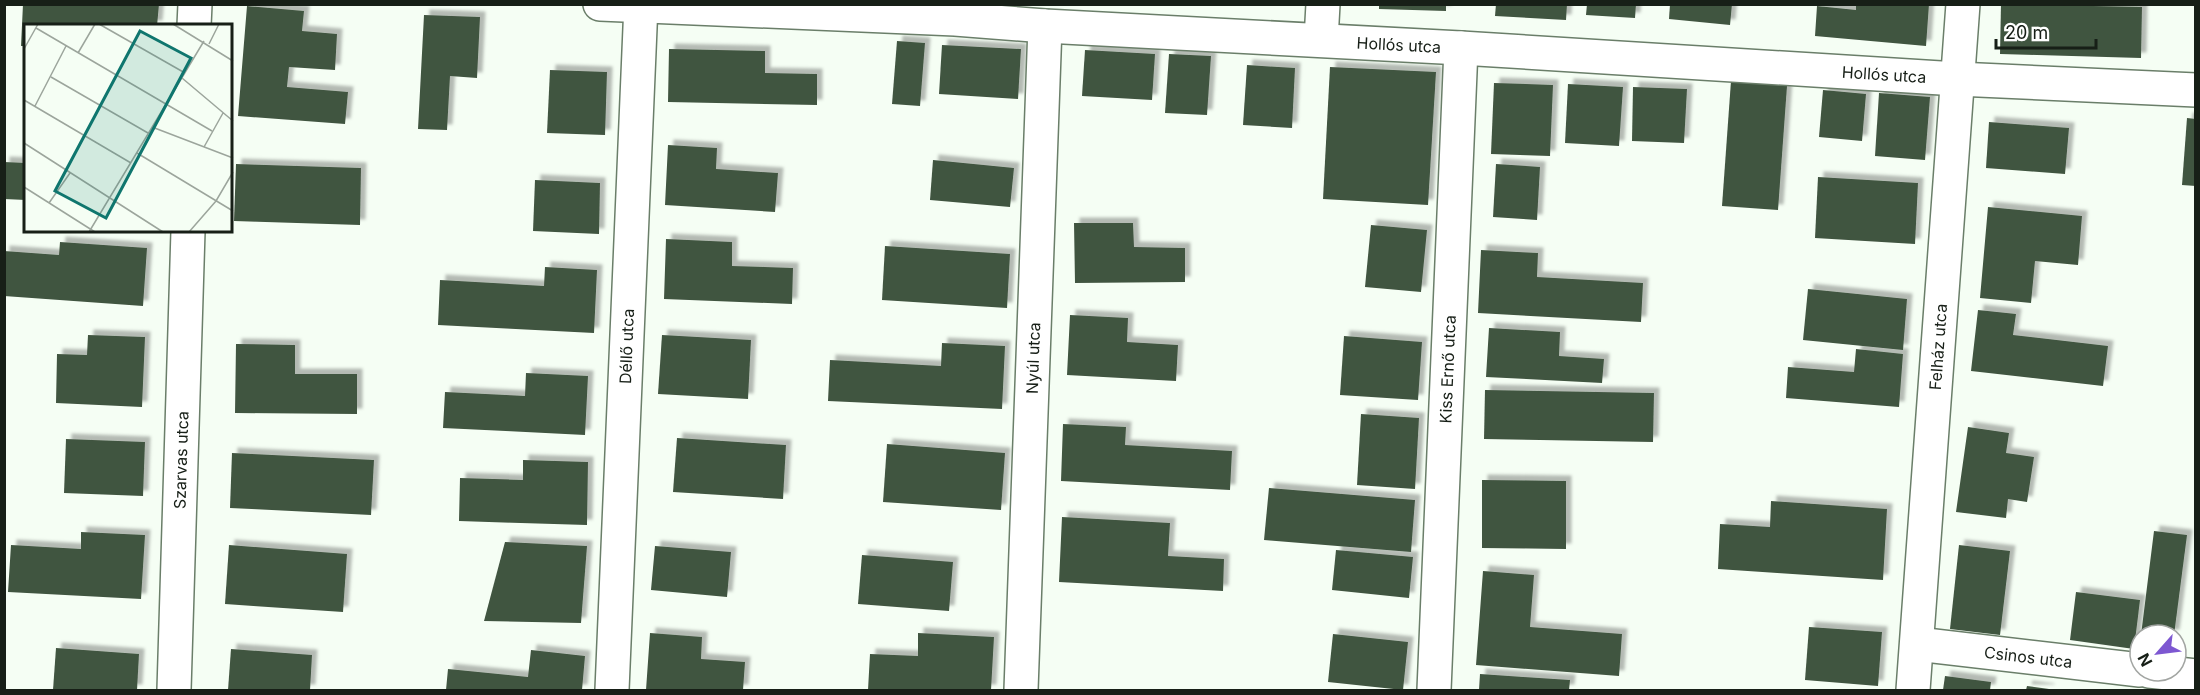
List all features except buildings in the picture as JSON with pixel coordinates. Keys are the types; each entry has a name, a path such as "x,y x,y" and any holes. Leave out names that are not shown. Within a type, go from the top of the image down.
{"street":[{"path":"194,24 195,4"},
{"name":"Hollós utca","path":"600,4 955,12 1045,26 1461,48 1957,80 2196,90"},
{"path":"1321,40 1323,4"},
{"name":"Felház utca","path":"1912,690 1963,4"},
{"name":"Déllő utca","path":"612,690 641,6"},
{"name":"Nyúl utca","path":"1021,690 1045,26"},
{"name":"Kiss Ernő utca","path":"1434,690 1461,48"},
{"name":"Szarvas utca","path":"174,690 188,232"},
{"name":"Csinos utca","path":"1917,644 2128,669"}]}
